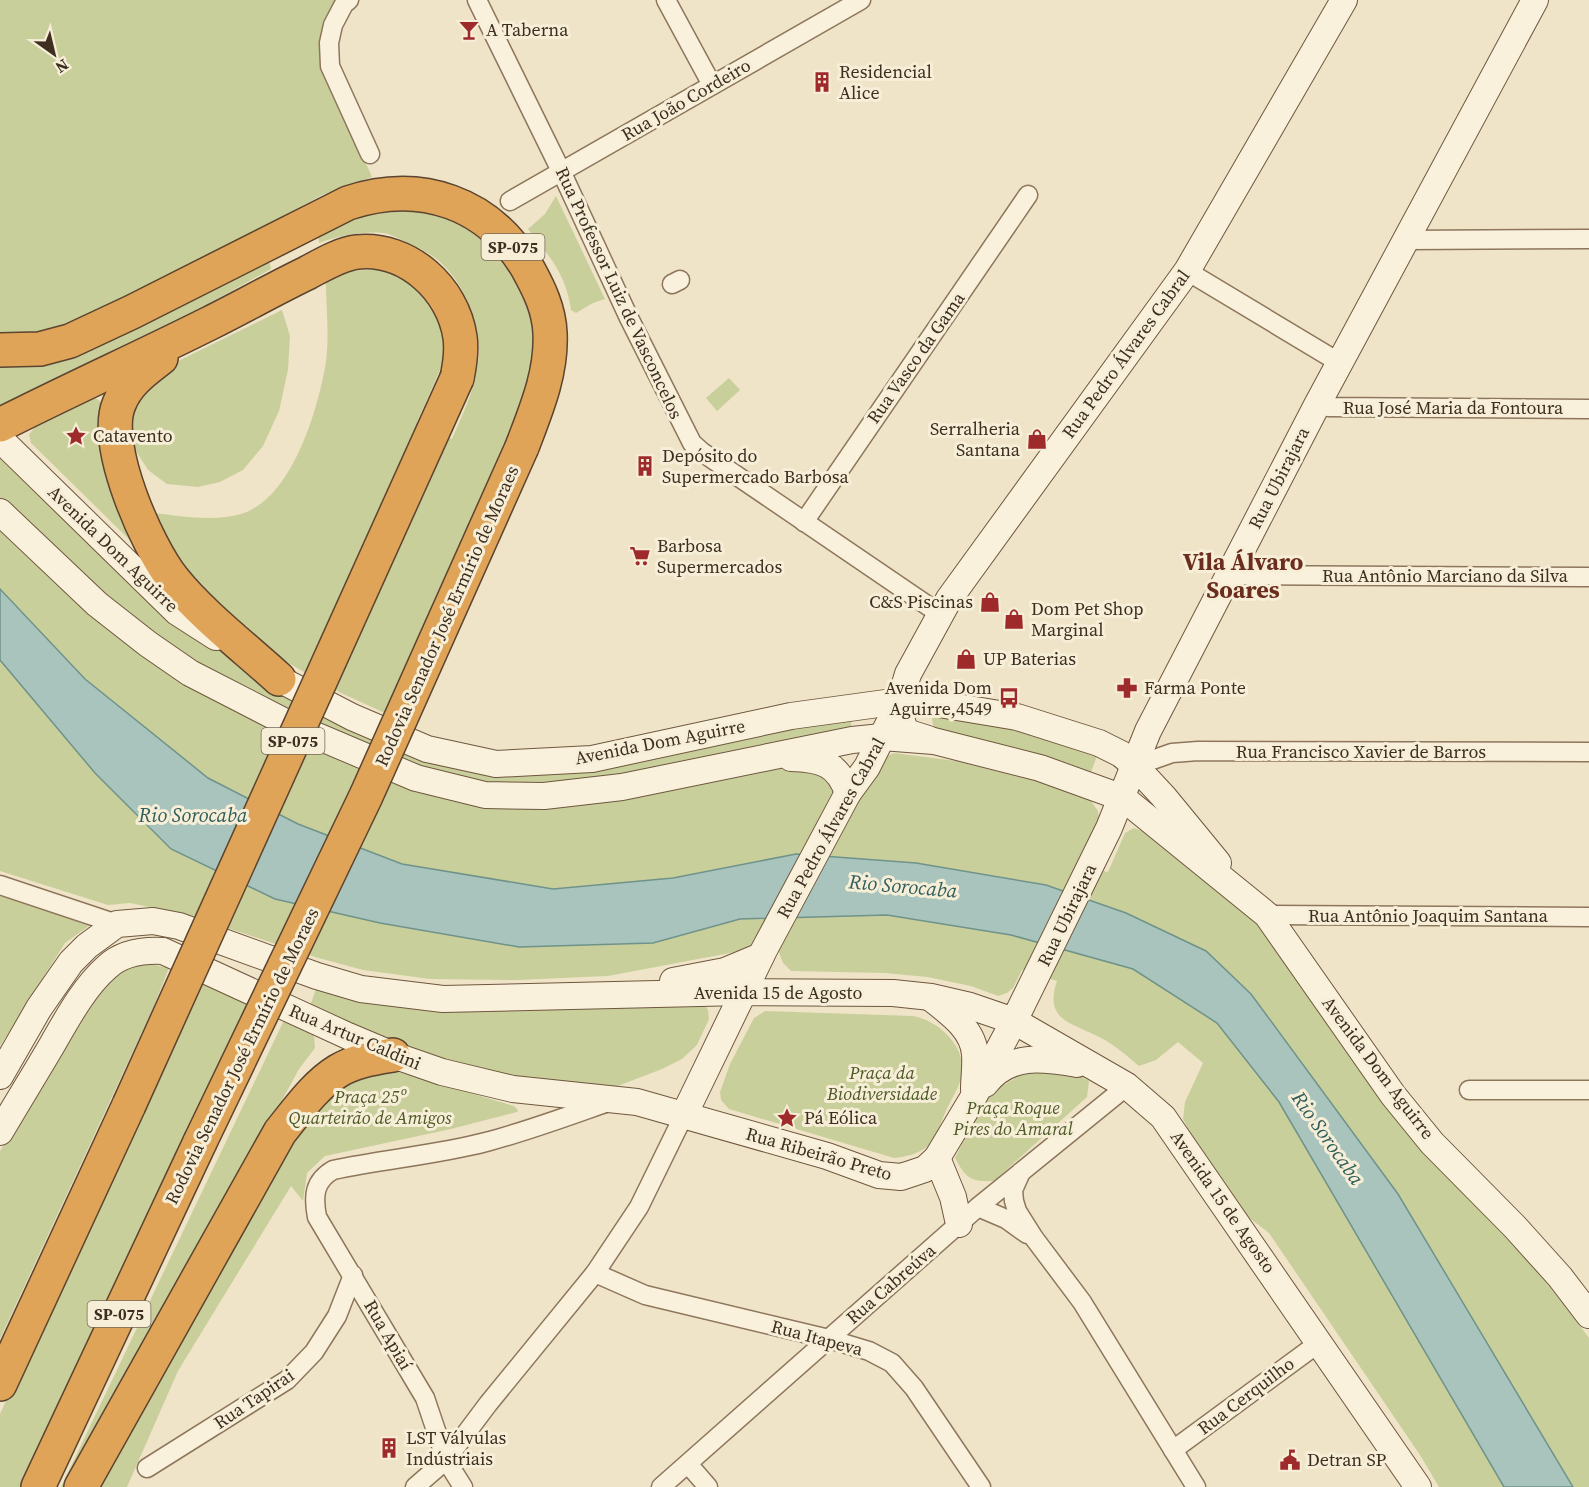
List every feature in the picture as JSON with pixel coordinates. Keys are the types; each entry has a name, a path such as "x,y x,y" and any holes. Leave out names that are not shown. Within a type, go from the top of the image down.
{"highway":[{"name":"Rodovia Senador José Ermírio de Moraes","path":"0,350 40,349 70,341 348,203 369,196 412,193 436,197 460,205 483,218 502,233 520,256 536,284 548,315 550,332 546,376 541,397 522,447 366,796 38,1487"},
{"name":"SP-075","path":"0,424 208,324 328,262 357,252 385,255 413,266 434,282 443,293 458,324 461,356 457,378 0,1384"},
{"path":"208,324 131,382 118,407 115,420 116,444 123,476 150,542 172,578 279,679"},
{"path":"81,1487 280,1132 308,1098 339,1070 352,1064 393,1055"}],"main road":[{"name":"Rua Pedro Álvares Cabral","path":"763,953 845,798 867,766 900,701 908,674 949,599 1187,271 1344,0"},
{"name":"Rua Ubirajara","path":"1014,1021 1123,798 1148,731 1317,405 1535,0"},
{"name":"Avenida Dom Aguirre","path":"0,439 177,612 279,679 352,717 427,749 496,764 592,759 790,716 915,700 1017,717 1099,743 1121,754 1135,766 1246,896"},
{"name":"Avenida Dom Aguirre","path":"0,512 97,603 148,644 190,673 291,725 416,778 485,795 544,796 622,787 852,740 882,737 934,741 1040,768 1123,798 1189,854 1246,896 1267,915 1393,1095 1432,1143 1523,1235 1560,1277 1589,1315"},
{"name":"Rua Pedro Álvares Cabral","path":"900,701 904,729 909,733 934,741"},
{"path":"764,757 808,759 833,766 844,781 845,798"},
{"name":"Avenida 15 de Agosto","path":"117,924 153,921 178,926 361,989 443,999 742,992 893,993 970,1006 1014,1021 1127,1086 1163,1117 1418,1487"},
{"path":"0,1076 39,1008 71,962 87,946 117,924"},
{"name":"Rua Artur Caldini","path":"0,1132 10,1100 91,984 108,966 130,954 147,950 163,951 297,1014 393,1055 442,1072 513,1089 638,1102 684,1115"},
{"path":"684,1115 763,953"},
{"path":"612,994 725,971 763,953"},
{"path":"931,998 968,1032 974,1044 973,1098"},
{"name":"Rua Ribeirão Preto","path":"684,1115 827,1156 879,1175 901,1177 925,1169 937,1158 973,1098 1014,1021"},
{"path":"973,1098 990,1078 1010,1063 1048,1059 1090,1066"},
{"path":"937,1158 953,1197 968,1215"}],"street":[{"path":"349,0 344,4 333,25 329,43 330,66 370,154"},
{"name":"Rua Professor Luiz de Vasconcelos","path":"477,0 561,171 629,318 692,443 940,614"},
{"path":"666,0 712,85"},
{"name":"Rua João Cordeiro","path":"510,201 859,1"},
{"name":"Rua Vasco da Gama","path":"804,522 1028,195"},
{"path":"1406,240 1589,239"},
{"path":"1187,271 1340,363"},
{"name":"Rua José Maria da Fontoura","path":"1317,405 1329,407 1589,409"},
{"name":"Rua Antônio Marciano da Silva","path":"1230,575 1589,577"},
{"name":"Rua Francisco Xavier de Barros","path":"1135,766 1172,753 1198,751 1589,752"},
{"path":"0,885 117,924"},
{"name":"Rua Antônio Joaquim Santana","path":"1267,915 1589,917"},
{"name":"Rua Cabreúva","path":"661,1487 968,1215 1127,1086"},
{"path":"1469,1089 1589,1090"},
{"name":"Rua Artur Caldini","path":"317,1184 324,1175 333,1170 485,1142 556,1121 615,1100"},
{"path":"415,1487 446,1461 488,1404 595,1273 639,1208 684,1115"},
{"path":"1021,1172 1013,1190 1017,1211 1034,1238 1082,1302 1196,1487"},
{"name":"Rua Apiaí","path":"317,1184 314,1200 317,1216 425,1398 446,1461 463,1487"},
{"path":"968,1215 1006,1219 1034,1238"},
{"name":"Rua Itapeva","path":"595,1273 645,1295 829,1338 892,1363 914,1388 981,1487"},
{"name":"Rua Tapirai","path":"147,1468 287,1380 314,1352 337,1316 353,1275"},
{"name":"Rua Cerquilho","path":"1173,1450 1320,1342"},
{"path":"687,1464 708,1487"}],"green space":[{"path":"0,0 340,0 324,67 372,177 322,195 77,327 0,339"},
{"path":"556,196 605,299 576,313 571,310 569,297 556,266 528,229 545,214"},
{"path":"397,207 437,210 500,248 533,313 534,383 387,714 341,693 290,664 242,626 174,555 154,513 198,518 231,516 259,505 274,491 287,474 308,431 321,387 327,347 326,281 351,271 382,269 409,280 435,305 445,337 444,361 417,422 452,439 473,386 479,352 474,318 460,286 446,268 432,256 387,234 358,233 319,243 318,227"},
{"path":"268,255 271,269 68,382 0,416 0,364 24,367 56,363"},
{"path":"282,310 290,336 288,370 279,411 263,446 243,470 220,482 198,487 167,484 148,470 134,448 132,422 136,403 170,365"},
{"path":"729,378 740,390 717,411 706,398"},
{"path":"92,397 102,404 140,550 31,443 29,435 34,428"},
{"path":"0,449 189,630 244,667 490,768 852,717 851,726 614,779 492,786 411,766 291,714 161,643 44,543 0,499"},
{"path":"0,530 199,689 299,743 399,784 435,794 787,763 834,779 894,753 996,766 1091,801 1098,811 1099,818 1078,865 1108,872 1125,833 1134,828 1152,835 1231,899 1264,931 1370,1085 1413,1141 1543,1276 1589,1338 1589,1487 1439,1487 1420,1455 1269,1233 1239,1210 1197,1147 1183,1119 1185,1102 1203,1063 1178,1042 1156,1060 1139,1066 1106,1041 1071,1024 1057,1013 1054,994 1057,981 1022,970 1013,988 998,996 971,986 927,977 885,973 791,971 783,963 777,947 755,941 746,950 608,976 518,980 430,979 363,970 315,957 191,916 130,903 108,905 0,871"},
{"path":"933,709 1099,750 1090,775 937,730 933,725 931,713"},
{"path":"0,892 89,926 65,943 0,1046"},
{"path":"146,963 169,968 153,1008 0,1339 0,1151 100,990 123,968"},
{"path":"203,975 250,999 24,1487 0,1487 0,1414"},
{"path":"317,986 387,1004 477,1011 705,1005 709,1019 697,1045 682,1059 610,1089 542,1083 416,1053 310,1006"},
{"name":"Praça da Biodiversidade","path":"765,1011 913,1016 941,1029 949,1036 960,1054 962,1074 931,1143 916,1153 894,1158 729,1109 721,1100 720,1092 730,1064 754,1018"},
{"path":"285,1018 302,1024 314,1035 315,1048 299,1069 72,1487 61,1487"},
{"name":"Praça 25º Quarteirão de Amigos","path":"382,1067 514,1106 518,1110 451,1129 325,1156 307,1173 303,1201 291,1186 178,1371 127,1487 93,1487 264,1169 333,1084"},
{"name":"Praça Roque Pires do Amaral","path":"1025,1072 1073,1072 1089,1081 1087,1097 994,1181 974,1180 966,1175 955,1158 986,1096"}],"water":[{"name":"Rio Sorocaba","path":"0,589 85,679 208,778 298,824 402,864 553,889 673,878 796,854 916,863 1046,885 1126,913 1206,951 1251,994 1398,1194 1573,1487 1504,1487 1279,1102 1217,1023 1133,969 1011,935 887,915 740,919 653,943 519,947 380,923 275,899 171,849 95,773 0,660"}],"place":[{"name":"A Taberna","path":"469,30"},
{"name":"Residencial Alice","path":"822,82"},
{"name":"Catavento","path":"76,436"},
{"name":"Serralheria Santana","path":"1037,439"},
{"name":"Depósito do Supermercado Barbosa","path":"645,466"},
{"name":"Barbosa Supermercados","path":"640,556"},
{"name":"C&S Piscinas","path":"990,602"},
{"name":"Dom Pet Shop Marginal","path":"1014,619"},
{"name":"UP Baterias","path":"966,659"},
{"name":"Farma Ponte","path":"1127,688"},
{"name":"Avenida Dom Aguirre,4549","path":"1009,698"},
{"name":"Pá Eólica","path":"787,1118"},
{"name":"LST Válvulas Indústriais","path":"389,1448"},
{"name":"Detran SP","path":"1290,1460"}],"district":[{"name":"Vila Álvaro Soares","path":"1243,576"}]}
